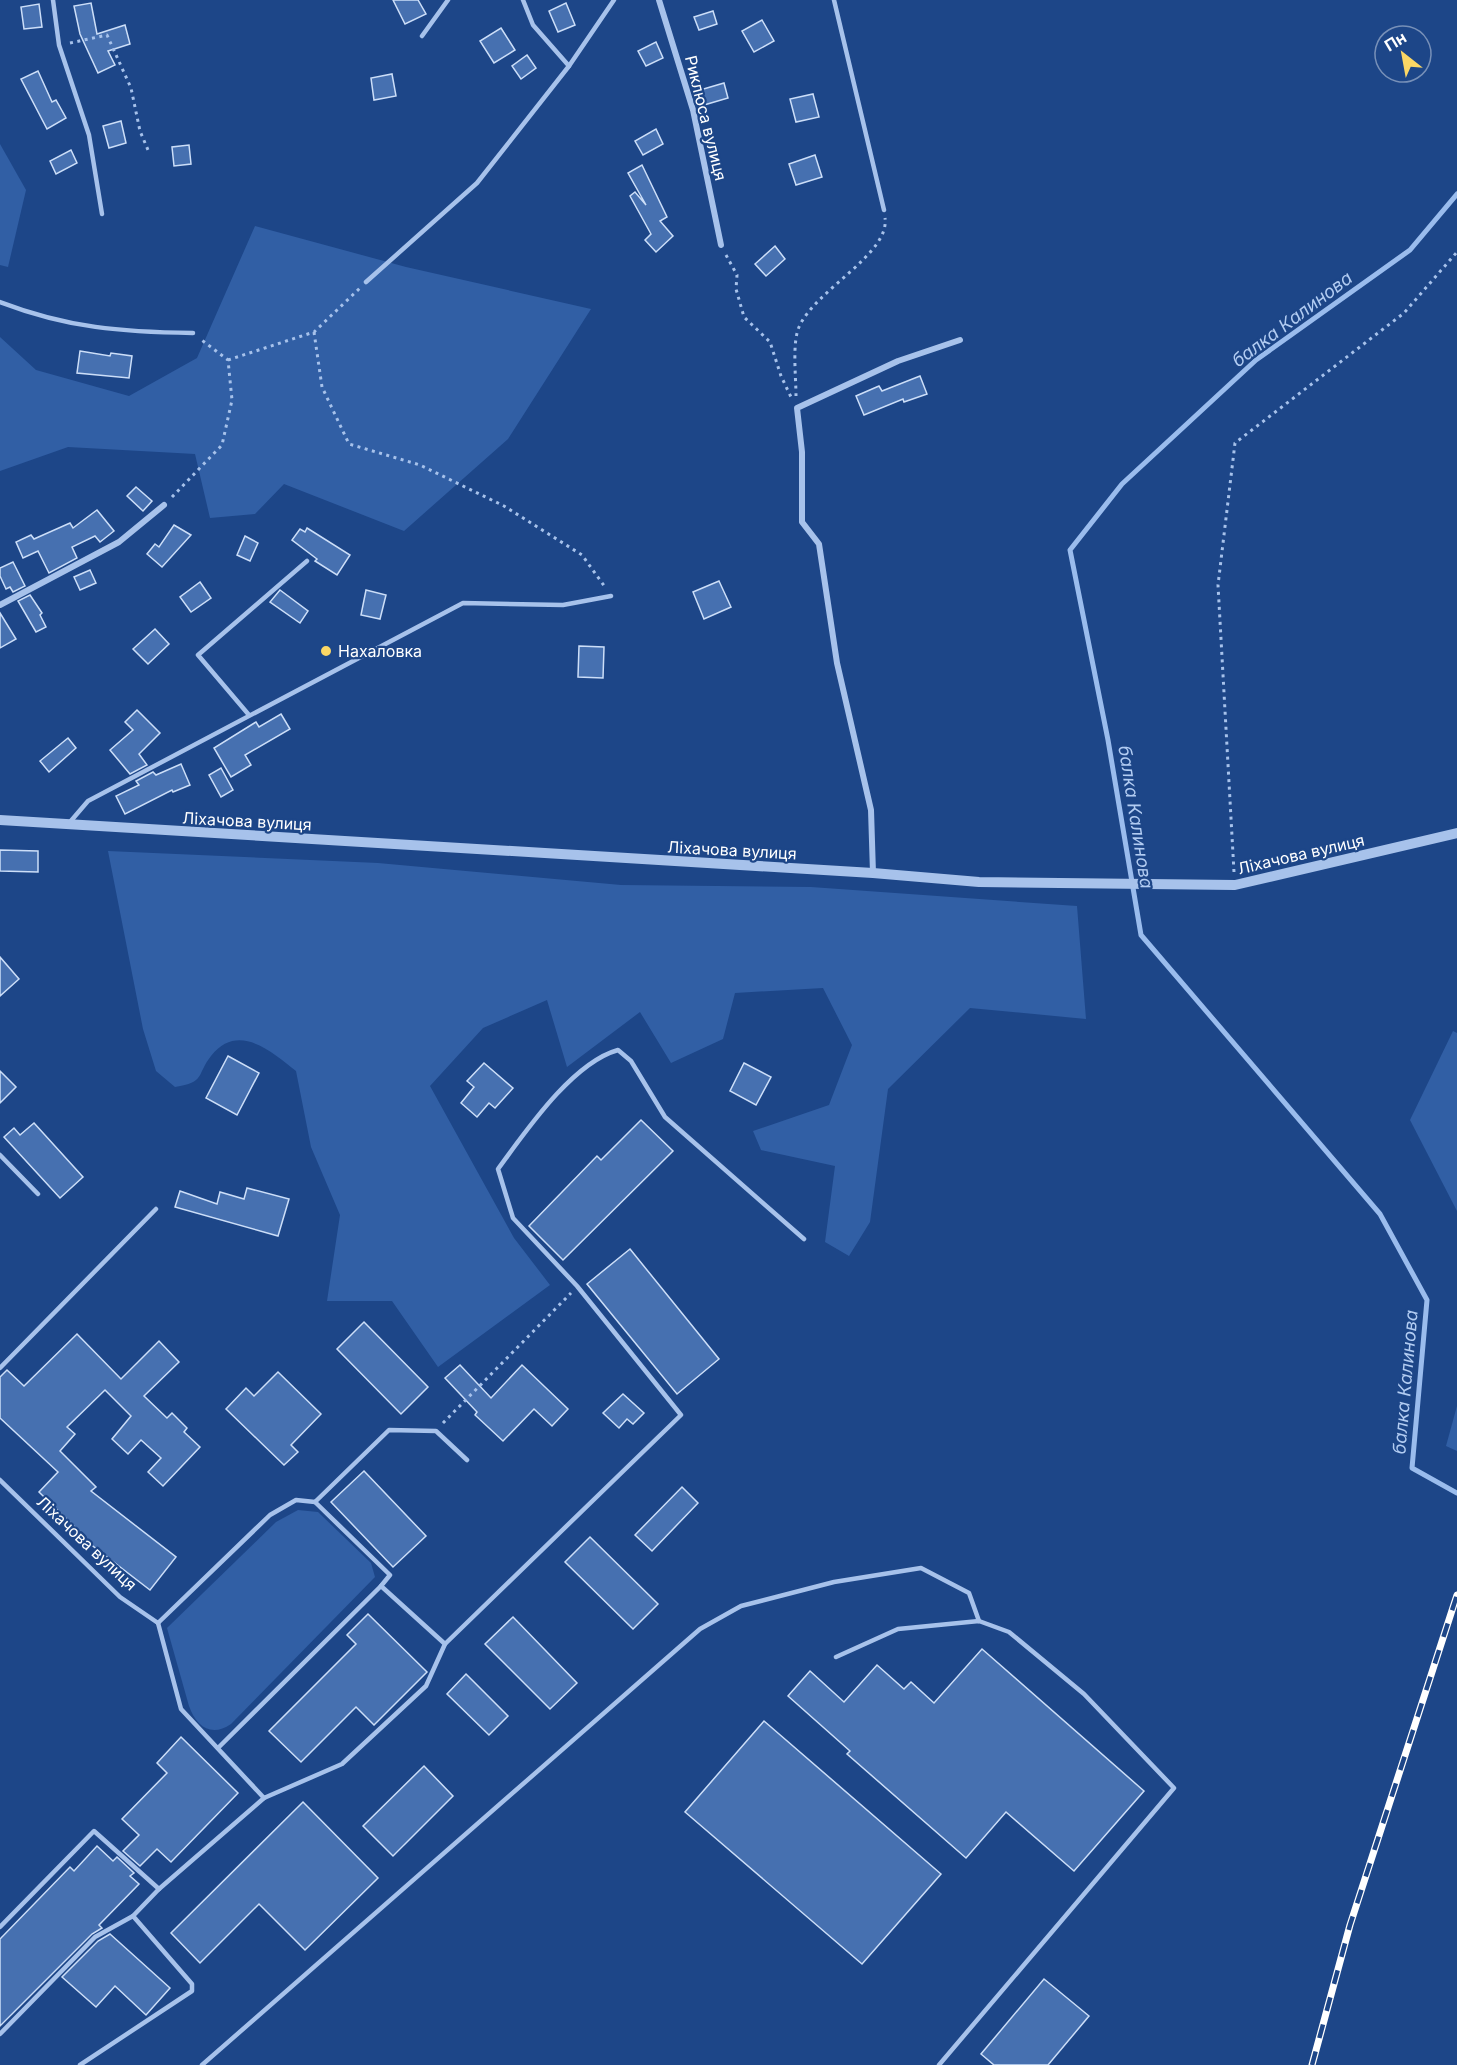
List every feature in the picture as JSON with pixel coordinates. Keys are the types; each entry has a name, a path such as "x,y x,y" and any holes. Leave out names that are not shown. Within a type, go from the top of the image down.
{"street":[{"name":"Риклюса вулиця","path":"658,0 693,110 721,245"},
{"path":"873,873 871,810 837,663 819,544 802,522 802,452 796,408 898,361 960,340"},
{"path":"0,605 119,542 164,505"},
{"name":"Ліхачова вулиця","path":"0,820 67,826 873,873 979,882 1091,884 1235,885 1457,833"}],"lane":[{"path":"53,0 59,45 89,135 102,214"},
{"path":"422,36 448,0"},
{"path":"523,0 533,25 569,66"},
{"path":"366,282 477,183 569,66 614,0"},
{"path":"834,0 884,210"},
{"path":"0,302 40,317 122,332 193,333"},
{"path":"249,715 198,655 307,561"},
{"path":"67,826 88,801 463,603 563,605 611,596"},
{"path":"0,2034 95,1937 133,1916 159,1889 264,1798 342,1764 426,1686 445,1644 681,1414 577,1286 513,1218 498,1169 543,1108 601,1054 618,1050 631,1061 665,1117 804,1239"},
{"path":"0,1155 38,1194"},
{"path":"0,1368 156,1209"},
{"path":"315,1502 389,1430 436,1431 467,1460"},
{"name":"Ліхачова вулиця","path":"0,1480 120,1597 158,1623"},
{"path":"218,1748 390,1575 315,1502 296,1500 270,1515 158,1623 181,1709 264,1798"},
{"path":"202,2065 700,1629 741,1606 834,1582 921,1568 969,1593 979,1621"},
{"path":"381,1586 445,1644"},
{"path":"836,1657 897,1629 979,1621 1010,1632 1084,1694 1174,1788 939,2065"},
{"path":"0,1927 94,1831 159,1889"},
{"path":"80,2065 192,1991 192,1984 133,1916"}],"path":[{"path":"59,45 106,35 131,88 140,131 147,150"},
{"path":"796,408 795,365 798,328 814,302 875,249 886,225 884,210"},
{"path":"721,245 736,275 736,289 744,317 770,342 781,376 796,408"},
{"path":"1235,885 1218,585 1235,442 1404,314 1457,252"},
{"path":"228,360 314,332 366,282"},
{"path":"314,332 322,387 349,444 420,465 504,506 582,555 611,596"},
{"path":"164,505 222,445 232,400 228,360 193,333"},
{"path":"436,1431 577,1286"}],"shaded area":[{"path":"0,144 26,190 8,267 0,265"},
{"path":"255,226 406,267 591,309 508,439 404,531 284,484 255,514 210,518 195,454 68,447 0,471 0,337 36,370 129,396 197,358"},
{"path":"108,851 378,863 621,885 811,887 1077,906 1086,1019 970,1008 888,1089 870,1222 849,1256 825,1242 835,1166 761,1150 753,1131 829,1105 852,1045 823,988 735,993 723,1039 671,1063 640,1012 567,1067 547,1000 483,1028 430,1086 514,1238 550,1285 438,1367 392,1301 327,1301 340,1215 311,1147 296,1071 265,1048 254,1043 232,1041 221,1046 211,1056 199,1077 192,1083 175,1087 156,1071 143,1029"},
{"path":"1453,1031 1457,1033 1457,1211 1410,1120"},
{"path":"1457,1406 1457,1451 1446,1446"},
{"path":"298,1510 318,1512 371,1563 375,1577 231,1724 217,1730 205,1728 196,1719 189,1706 167,1628 276,1522"}],"building":[{"path":"393,0 418,0 426,14 405,24"},
{"path":"91,3 97,34 125,25 130,44 108,51 115,65 98,73 80,34 74,6"},
{"path":"566,3 575,25 558,32 549,11"},
{"path":"39,4 42,27 24,29 21,7"},
{"path":"713,11 717,24 699,30 694,17"},
{"path":"762,20 774,41 754,52 742,31"},
{"path":"501,28 515,50 494,63 480,41"},
{"path":"656,42 663,58 646,66 638,51"},
{"path":"527,55 536,68 521,79 512,66"},
{"path":"38,71 52,102 56,100 66,118 47,129 21,79"},
{"path":"392,74 396,96 374,100 371,78"},
{"path":"724,83 728,98 704,105 700,90"},
{"path":"813,94 819,117 796,122 790,99"},
{"path":"121,121 126,143 109,148 103,126"},
{"path":"656,129 663,144 643,155 635,141"},
{"path":"189,145 191,164 174,166 172,147"},
{"path":"71,150 77,163 56,174 50,161"},
{"path":"815,155 822,177 796,185 789,164"},
{"path":"642,165 667,217 660,221 673,236 656,252 645,240 651,234 630,196 635,192 646,205 628,173"},
{"path":"775,246 785,259 766,276 755,264"},
{"path":"80,351 110,356 111,353 132,356 129,378 77,373"},
{"path":"920,376 927,394 904,402 903,399 864,415 856,396 879,386 882,391"},
{"path":"136,487 152,501 143,511 127,496"},
{"path":"97,510 114,531 100,542 95,536 72,547 77,558 49,573 38,551 23,558 16,542 31,535 34,539 70,523 73,528"},
{"path":"174,525 191,535 162,567 147,554 155,544 159,547"},
{"path":"307,528 350,555 337,575 315,561 317,559 292,540 300,529 305,532"},
{"path":"245,536 258,543 250,561 237,555"},
{"path":"13,562 25,586 13,592 10,587 6,589 0,576 0,568"},
{"path":"90,570 96,583 80,590 74,577"},
{"path":"719,581 731,607 704,619 693,592"},
{"path":"200,582 211,598 191,612 180,597"},
{"path":"280,590 308,611 300,623 270,602"},
{"path":"366,590 386,595 380,619 361,615"},
{"path":"30,595 42,613 40,615 46,627 36,632 18,601"},
{"path":"0,613 16,639 0,648"},
{"path":"155,629 169,644 148,664 133,649"},
{"path":"579,646 604,647 603,678 578,677"},
{"path":"137,710 160,733 139,754 147,765 130,774 110,750 133,730 125,722"},
{"path":"281,714 290,729 245,755 251,765 231,777 214,748 256,722 259,727"},
{"path":"68,738 76,748 49,772 40,761"},
{"path":"181,764 190,785 173,792 172,790 125,814 116,796 139,785 136,781 153,772 156,775"},
{"path":"221,768 233,790 221,797 209,775"},
{"path":"0,850 38,851 38,872 0,871"},
{"path":"0,957 19,979 0,996"},
{"path":"228,1056 259,1073 237,1115 206,1098"},
{"path":"484,1063 513,1088 495,1108 489,1103 477,1117 461,1103 474,1087 467,1081"},
{"path":"744,1063 771,1077 756,1105 730,1091"},
{"path":"0,1071 16,1087 0,1103"},
{"path":"641,1120 673,1151 563,1260 529,1226 597,1156 601,1160"},
{"path":"34,1123 83,1177 60,1198 4,1137 14,1128 20,1135"},
{"path":"247,1188 289,1199 278,1236 175,1207 180,1191 217,1204 220,1192 244,1199"},
{"path":"630,1249 719,1359 677,1394 587,1284"},
{"path":"364,1322 428,1387 401,1414 337,1349"},
{"path":"77,1334 121,1379 159,1341 179,1362 144,1396 167,1418 172,1413 187,1428 184,1432 200,1447 163,1486 148,1472 161,1458 141,1440 128,1454 112,1439 131,1416 105,1390 67,1427 75,1434 60,1451 96,1487 91,1491 176,1557 150,1590 76,1533 78,1530 39,1492 58,1472 0,1418 0,1377 7,1370 24,1386"},
{"path":"460,1365 491,1398 522,1365 568,1409 552,1426 534,1409 503,1441 475,1415 477,1412 445,1378"},
{"path":"278,1372 321,1414 291,1445 298,1452 284,1465 226,1409 246,1388 254,1396"},
{"path":"623,1394 644,1413 633,1424 627,1419 619,1428 603,1413"},
{"path":"364,1471 426,1536 393,1567 331,1502"},
{"path":"682,1487 698,1503 652,1551 635,1535"},
{"path":"590,1537 658,1604 633,1629 565,1562"},
{"path":"368,1614 427,1672 374,1725 356,1707 301,1762 269,1731 356,1644 347,1635"},
{"path":"513,1617 577,1683 550,1709 485,1644"},
{"path":"982,1649 1144,1791 1074,1871 1006,1812 966,1858 847,1754 850,1751 788,1696 810,1671 844,1702 877,1665 904,1689 911,1682 934,1703"},
{"path":"466,1674 508,1716 489,1735 447,1694"},
{"path":"764,1721 941,1874 862,1964 685,1812"},
{"path":"181,1737 238,1793 171,1862 157,1849 140,1866 123,1851 139,1835 122,1819 167,1773 157,1763"},
{"path":"424,1766 453,1796 393,1856 363,1826"},
{"path":"303,1802 378,1878 305,1950 259,1904 200,1963 171,1933"},
{"path":"97,1846 113,1861 117,1857 134,1873 130,1876 139,1884 99,1925 102,1928 92,1934 0,2026 0,1939 70,1867 74,1871"},
{"path":"110,1934 170,1988 146,2015 115,1986 96,2007 62,1977 98,1941"},
{"path":"1044,1979 1089,2016 1048,2065 994,2065 981,2054"}],"waterway":[{"name":"балка Калинова","path":"1457,194 1410,250 1256,360 1122,484 1070,550 1108,740 1141,935 1380,1214 1427,1300 1412,1468 1457,1493"}],"railway":[{"path":"1312,2065 1350,1925 1457,1595"}],"place":[{"name":"Нахаловка","path":"326,651"}]}
